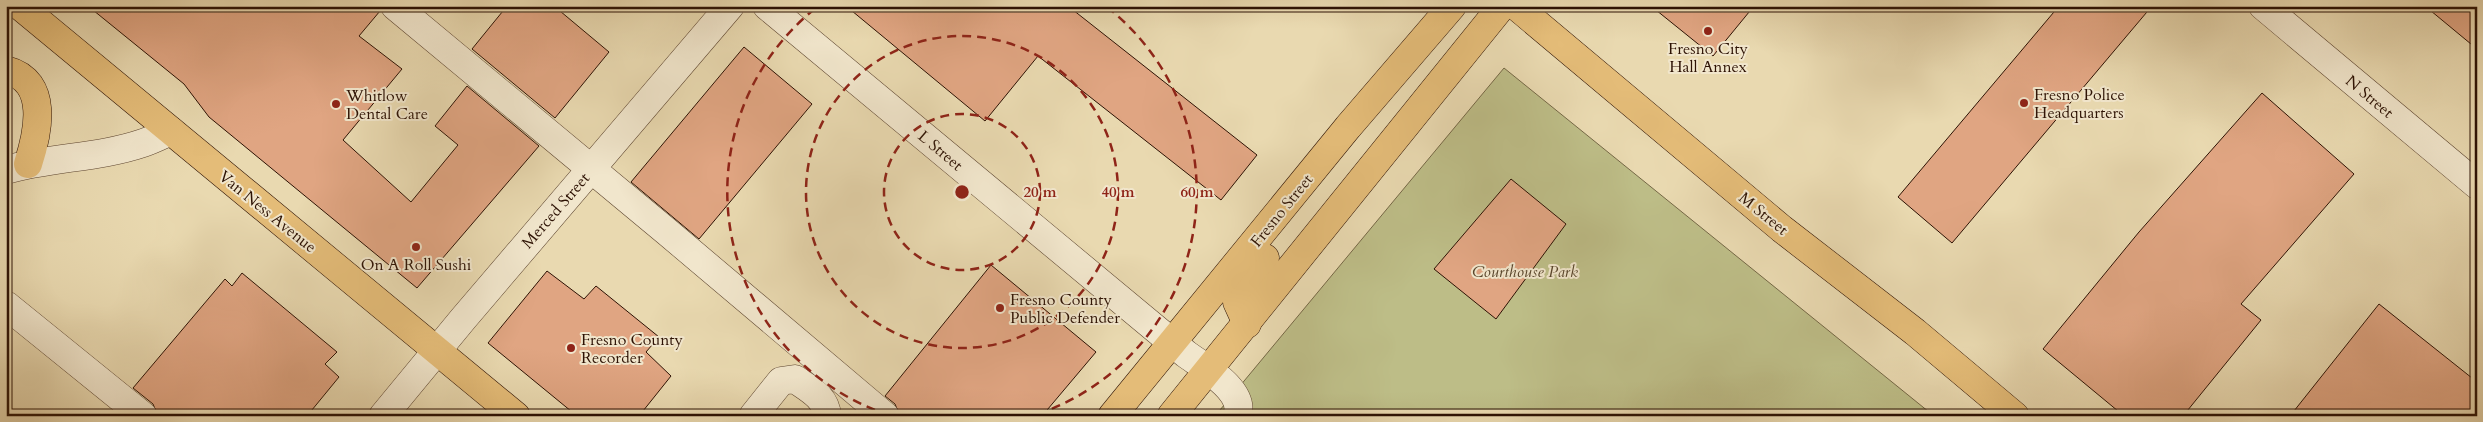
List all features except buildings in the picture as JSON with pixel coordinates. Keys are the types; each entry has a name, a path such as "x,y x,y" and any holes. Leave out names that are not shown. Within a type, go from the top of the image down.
{"main road":[{"name":"Van Ness Avenue","path":"20,6 516,416"},
{"name":"Fresno Street","path":"1112,416 1348,127 1452,6"},
{"path":"1171,416 1502,6"},
{"name":"M Street","path":"1516,6 1774,222 1915,332 2016,416"},
{"path":"6,70 13,72 28,84 37,101 40,121 17,167"},
{"path":"1247,324 1237,302 1239,292 1329,176 1348,127"}],"street":[{"path":"395,6 886,416"},
{"name":"Merced Street","path":"383,416 436,350 730,6"},
{"name":"L Street","path":"767,6 1173,342 1228,385 1236,400 1237,416"},
{"name":"N Street","path":"2263,6 2477,186"},
{"path":"17,167 124,148 144,143 171,131"},
{"path":"6,305 143,416"},
{"path":"795,379 814,355"},
{"path":"753,416 781,381 795,379 817,393 827,407 827,416"}],"green space":[{"name":"Courthouse Park","path":"1504,68 1934,416 1215,416"}],"place":[{"name":"Fresno City Hall Annex","path":"1708,31"},
{"name":"Fresno Police Headquarters","path":"2024,103"},
{"name":"Whitlow Dental Care","path":"336,104"},
{"name":"On A Roll Sushi","path":"416,247"},
{"name":"Fresno County Public Defender","path":"1000,308"},
{"name":"Fresno County Recorder","path":"571,348"}]}
